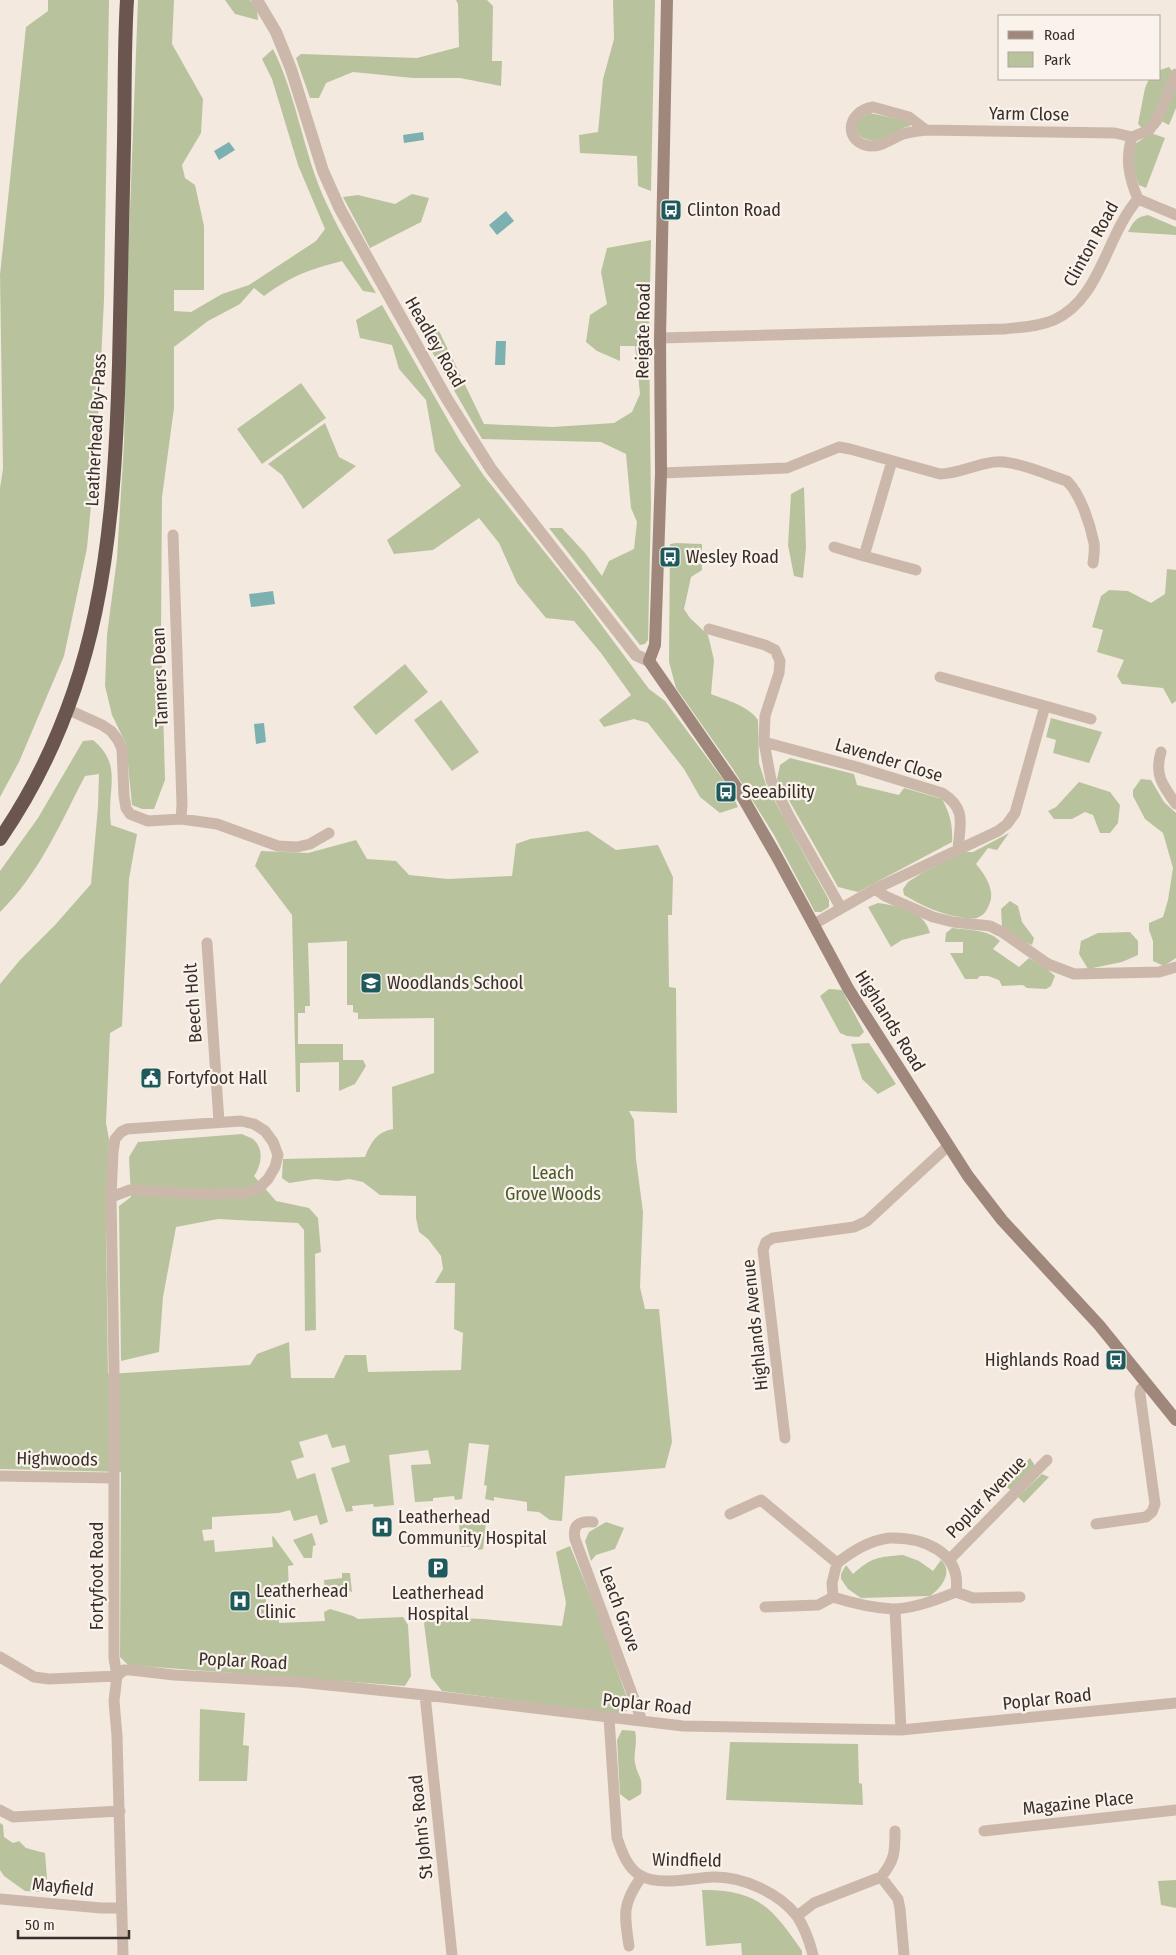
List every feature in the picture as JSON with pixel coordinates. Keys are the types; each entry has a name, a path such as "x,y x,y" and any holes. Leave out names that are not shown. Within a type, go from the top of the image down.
{"highway":[{"name":"Leatherhead By-Pass","path":"0,840 33,785 68,710 86,654 100,595 109,535 116,449 126,4"}],"main road":[{"name":"Reigate Road","path":"649,661 655,645 661,473 660,338 667,0"},
{"name":"Highlands Road","path":"649,661 739,791 849,990 948,1146 984,1198 1081,1304 1176,1420"}],"street":[{"name":"Headley Road","path":"257,0 276,32 291,70 323,171 340,209 462,424 501,483 636,655 649,661"},
{"path":"1176,74 1157,120 1149,130 1132,137 1128,149 1130,181 1138,199 1176,215"},
{"name":"Yarm Close","path":"926,130 909,117 873,107 864,109 856,114 852,121 851,129 854,136 860,142 868,146 877,146 904,134 926,130 1115,133 1132,137"},
{"name":"Clinton Road","path":"660,338 1004,329 1034,326 1053,321 1067,314 1080,300 1104,260 1127,211 1138,199"},
{"path":"661,473 787,468 839,447 940,474 949,474 983,464 1004,462 1067,481 1074,487 1094,544 1093,562"},
{"path":"864,556 892,461"},
{"name":"Tanners Dean","path":"173,535 181,819"},
{"path":"834,547 916,570"},
{"path":"709,629 765,645 775,650 780,661 779,673 765,716 764,742 771,780 841,908"},
{"path":"940,676 1091,719"},
{"path":"814,924 875,889 998,831 1007,824 1015,813 1045,706"},
{"path":"68,710 102,725 111,731 118,740 122,748 124,796 126,808 130,814 148,820 181,819 217,824 278,846 297,847 310,844 329,833"},
{"name":"Lavender Close","path":"764,742 857,766 942,793 953,800 959,810 961,822 958,849"},
{"path":"1161,752 1157,763 1159,777 1176,804"},
{"path":"875,889 885,896 933,917 953,922 990,926 1002,932 1048,964 1074,974 1158,972 1176,967"},
{"name":"Beech Holt","path":"207,943 219,1122"},
{"name":"Fortyfoot Road","path":"111,1197 130,1190 206,1194 247,1193 258,1189 268,1179 275,1167 278,1155 273,1142 265,1131 254,1124 241,1121 128,1128 115,1139 111,1197 114,1367 114,1658 116,1676 114,1701 120,1811 123,1955"},
{"name":"Highlands Avenue","path":"785,1438 763,1250 766,1242 773,1238 854,1227 868,1221 948,1146"},
{"path":"1096,1524 1146,1517 1152,1512 1155,1504 1140,1394 1141,1389 1147,1384"},
{"name":"Poplar Avenue","path":"950,1560 1048,1460"},
{"name":"Highwoods","path":"0,1476 114,1478"},
{"path":"730,1514 761,1500 837,1564 832,1584 833,1597"},
{"name":"Leach Grove","path":"593,1522 583,1521 577,1524 574,1531 575,1539 642,1721"},
{"name":"Poplar Avenue","path":"837,1564 858,1548 880,1539 910,1539 931,1546 950,1560 956,1569 958,1582 956,1592"},
{"path":"765,1607 818,1605 833,1597 858,1604 895,1609 933,1601 956,1592 973,1598 1020,1597"},
{"path":"895,1609 901,1730"},
{"name":"Poplar Road","path":"0,1657 34,1677 49,1680 116,1676 124,1670 131,1670 174,1675 299,1682 683,1726 901,1730 1176,1703"},
{"name":"St John's Road","path":"425,1695 452,1955"},
{"name":"Windfield","path":"609,1718 616,1838 623,1856 635,1872 650,1879 730,1878 759,1888 773,1896 796,1916 813,1955"},
{"path":"0,1810 13,1817 120,1811"},
{"name":"Magazine Place","path":"984,1831 1176,1810"},
{"path":"796,1916 814,1903 882,1877 891,1864 895,1853 895,1831"},
{"path":"629,1946 625,1907 628,1898 642,1876"},
{"path":"882,1877 898,1899 904,1955"},
{"name":"Mayfield","path":"0,1899 101,1908 122,1908"}],"green space":[{"path":"48,0 109,0 104,300 97,442 87,548 64,656 19,762 0,797 0,488 3,469 0,275 26,27 48,11"},
{"path":"138,0 174,0 172,44 203,99 201,133 182,165 185,178 195,185 204,226 204,290 174,290 174,311 191,312 222,294 249,285 316,241 325,229 298,165 272,79 262,59 273,49 288,85 310,160 323,196 376,293 363,291 342,261 301,274 264,296 254,288 240,304 208,321 174,347 174,408 162,497 161,632 165,780 154,809 142,809 132,805 126,744 112,715 105,686 107,635 117,558 124,443 127,288"},
{"path":"225,0 250,0 257,10 258,20 235,14"},
{"path":"456,0 487,0 493,6 492,61 502,61 501,86 460,78 413,78 353,72 326,83 319,98 310,98 296,58 301,54 417,58 459,47 458,4"},
{"path":"613,0 655,0 651,191 638,186 637,156 580,153 579,135 598,132 603,79 614,39"},
{"path":"1169,67 1174,73 1152,125 1143,129 1138,124 1145,88 1149,80 1161,80 1161,70"},
{"path":"1176,88 1176,108 1169,125 1161,121"},
{"path":"870,113 911,122 910,126 878,140 868,140 859,135 856,127 862,117"},
{"path":"1151,133 1165,138 1146,188 1139,185 1134,170 1135,144"},
{"path":"412,194 429,198 421,222 370,248 343,197 358,195 395,204"},
{"path":"1148,215 1176,227 1176,235 1128,232 1135,220"},
{"path":"651,240 649,335 651,505 648,640 645,644 640,645 549,528 562,528 585,553 602,576 609,561 634,549 637,522 631,508 626,454 601,442 482,439 420,331 438,329 484,424 553,427 614,423 632,412 640,394 635,346 620,346 620,361 597,351 586,342 590,315 607,304 601,272 607,248"},
{"path":"382,305 460,441 484,476 579,595 649,689 665,701 728,786 738,807 720,813 700,797 684,769 648,723 634,719 604,727 599,720 631,695 601,653 574,621 546,618 517,583 499,543 479,518 433,550 394,554 387,540 461,486 435,451 426,400 399,369 392,345 360,338 356,320"},
{"path":"301,383 326,418 262,464 237,429"},
{"path":"325,423 339,457 356,466 303,509 282,475 268,464"},
{"path":"804,487 806,548 803,578 794,576 788,545 791,494"},
{"path":"670,544 702,544 702,570 691,577 684,609 690,618 708,635 714,660 711,694 743,707 758,720 759,763 766,785 829,900 829,907 821,912 815,912 774,835 733,769 676,688 669,662"},
{"path":"1167,569 1176,570 1176,701 1172,704 1163,688 1122,684 1117,676 1124,660 1097,652 1103,630 1092,627 1101,596 1109,590 1128,591 1151,603 1165,594"},
{"path":"405,664 428,692 376,735 353,707"},
{"path":"441,700 479,752 452,771 414,720"},
{"path":"1051,718 1102,732 1089,763 1053,753 1056,740 1046,737"},
{"name":"Leach Grove Woods","path":"93,740 108,759 111,769 111,825 137,834 129,879 122,1026 110,1033 106,1123 109,1139 106,1227 108,1374 250,1365 257,1354 289,1342 291,1378 334,1378 345,1355 366,1355 368,1372 461,1370 463,1333 454,1329 455,1283 435,1283 443,1269 441,1256 428,1239 419,1232 416,1218 416,1196 380,1195 363,1182 349,1179 338,1181 315,1179 289,1183 282,1178 283,1159 365,1157 375,1138 387,1130 393,1129 392,1087 434,1073 434,1018 358,1019 358,1013 353,1012 353,1005 347,1005 347,941 308,943 310,1006 305,1006 305,1013 298,1013 298,1044 343,1044 343,1060 363,1060 366,1066 355,1084 339,1091 339,1062 300,1063 300,1092 296,1092 292,915 255,866 261,851 308,853 356,840 367,859 396,861 409,875 448,879 512,876 516,844 530,839 588,831 616,850 658,845 673,877 672,915 668,915 669,987 676,988 677,1113 629,1111 634,1120 636,1159 643,1212 640,1287 645,1309 659,1309 672,1442 665,1468 565,1476 562,1521 550,1520 539,1512 527,1511 527,1502 494,1497 494,1501 485,1499 487,1486 484,1485 489,1445 469,1443 462,1499 455,1500 454,1496 433,1498 433,1501 415,1502 411,1465 431,1464 428,1450 389,1455 394,1505 374,1507 373,1504 352,1506 353,1511 346,1512 331,1468 350,1462 345,1445 332,1448 327,1434 299,1442 304,1457 291,1461 297,1479 315,1473 328,1522 320,1525 317,1515 294,1521 290,1510 279,1513 212,1517 212,1529 202,1530 204,1541 214,1540 215,1552 273,1547 273,1536 294,1565 288,1566 289,1594 265,1596 268,1611 279,1610 279,1623 325,1621 324,1612 330,1609 358,1619 403,1617 408,1625 411,1676 405,1686 128,1665 120,1657 121,1472 0,1469 0,984 91,884 99,774 85,776 48,848 14,897 0,912 0,871 38,818 83,741"},
{"path":"790,758 854,774 857,785 899,795 904,788 942,799 950,820 952,842 858,892 838,887 777,779 780,765"},
{"path":"1141,779 1151,780 1164,802 1176,813 1176,958 1164,966 1153,961 1153,941 1149,930 1149,923 1163,917 1173,868 1163,833 1145,819 1133,796 1133,790"},
{"path":"1079,782 1110,792 1120,805 1118,823 1110,833 1100,833 1093,815 1085,812 1072,819 1054,819 1048,811 1056,807"},
{"path":"1009,833 997,850 988,848 976,864 986,878 991,894 988,907 981,916 970,918 952,916 938,912 904,895 903,889 908,882 922,873 964,852 973,852"},
{"path":"1010,901 1018,906 1022,922 1034,938 1032,945 1018,939 1002,927 1001,909"},
{"path":"878,903 910,910 922,919 930,933 902,940 891,947 868,907"},
{"path":"952,928 990,934 1000,941 993,949 1019,967 1029,958 1046,968 1055,976 1051,986 1046,989 1027,988 1023,985 1002,986 999,980 988,976 980,976 977,979 965,979 950,953 963,953 963,942 945,942 946,933"},
{"path":"1130,932 1138,941 1138,955 1122,962 1088,969 1079,954 1081,941 1098,933"},
{"path":"829,989 842,990 864,1032 859,1037 840,1033 820,996"},
{"path":"869,1043 896,1084 878,1094 862,1079 851,1044"},
{"path":"242,1134 257,1143 261,1158 254,1176 276,1201 309,1208 318,1218 321,1252 315,1254 316,1330 305,1331 304,1230 298,1223 218,1219 176,1227 163,1297 159,1352 121,1361 119,1206 131,1197 129,1157 138,1142"},
{"path":"1030,1458 1034,1464 1034,1469 1012,1491 1004,1485"},
{"path":"1042,1474 1049,1477 1024,1503 1018,1497"},
{"path":"458,1514 487,1514 483,1549 478,1550 478,1546 461,1547"},
{"path":"606,1522 624,1528 615,1549 596,1555 591,1561 585,1541 589,1532"},
{"path":"312,1533 316,1545 313,1546 312,1558 304,1558 293,1540"},
{"path":"570,1546 597,1612 627,1698 627,1711 616,1714 442,1691 431,1677 424,1623 434,1617 562,1626 566,1603 556,1552"},
{"path":"903,1555 919,1561 933,1571 941,1560 945,1565 946,1575 944,1580 930,1596 861,1598 848,1589 841,1579 841,1574 846,1565 853,1574 865,1564 876,1559"},
{"path":"342,1573 350,1573 352,1592 341,1588 337,1597 325,1595 324,1580 342,1578"},
{"path":"200,1709 245,1713 243,1745 249,1746 247,1781 199,1781"},
{"path":"622,1730 635,1731 636,1768 641,1783 641,1794 629,1801 620,1794 617,1740"},
{"path":"730,1742 858,1744 859,1783 862,1784 863,1805 726,1800"},
{"path":"0,1823 3,1825 4,1837 13,1843 19,1841 26,1848 45,1853 47,1879 40,1892 25,1891 4,1876 0,1870"},
{"path":"1176,1880 1176,1908 1161,1905 1158,1881"},
{"path":"702,1890 737,1893 762,1904 782,1924 802,1951 802,1955 742,1955 741,1943 706,1946"}],"water":[{"path":"423,132 424,140 404,143 403,135"},
{"path":"229,142 235,150 219,160 214,151"},
{"path":"506,211 514,221 497,235 489,225"},
{"path":"496,341 506,341 505,365 495,365"},
{"path":"273,591 275,604 251,607 249,594"},
{"path":"264,723 266,742 256,744 254,724"}],"place":[{"name":"Clinton Road","path":"671,210"},
{"name":"Wesley Road","path":"670,557"},
{"name":"Seeability","path":"726,792"},
{"name":"Woodlands School","path":"371,983"},
{"name":"Fortyfoot Hall","path":"151,1078"},
{"name":"Highlands Road","path":"1116,1360"},
{"name":"Leatherhead Community Hospital","path":"382,1527"},
{"name":"Leatherhead Hospital","path":"438,1568"},
{"name":"Leatherhead Clinic","path":"240,1601"}]}
